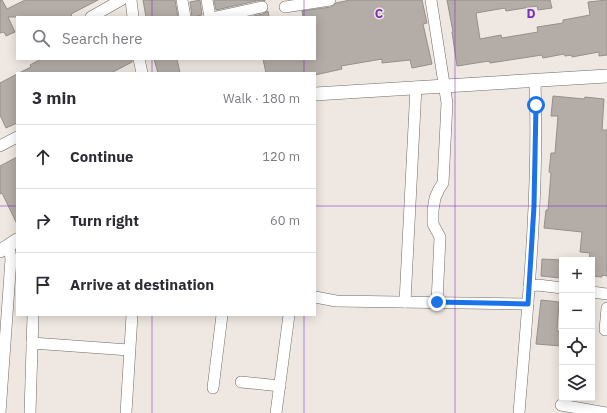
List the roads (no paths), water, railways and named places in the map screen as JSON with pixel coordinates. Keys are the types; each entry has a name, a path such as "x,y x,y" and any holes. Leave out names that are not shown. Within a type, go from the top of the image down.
{"street":[{"path":"93,16 121,0"},
{"path":"132,0 133,16"},
{"path":"182,0 185,16"},
{"path":"207,0 210,16"},
{"path":"285,7 330,0"},
{"path":"431,0 447,103 443,183 435,198 433,210 433,224 440,236 437,302"},
{"path":"225,16 244,14 262,7"},
{"path":"139,60 141,72"},
{"path":"316,94 607,76"},
{"path":"520,413 534,206 535,81"},
{"path":"405,302 416,87"},
{"path":"0,146 16,138"},
{"path":"0,413 11,259 9,246"},
{"path":"529,287 538,286 559,288"},
{"path":"595,292 607,294"},
{"path":"316,297 336,301 528,304"},
{"path":"605,330 607,308"},
{"path":"30,413 33,316"},
{"path":"126,413 132,316"},
{"path":"213,388 222,316"},
{"path":"276,413 289,316"},
{"path":"32,343 130,350"},
{"path":"241,382 280,386"},
{"path":"561,405 606,413"}]}
